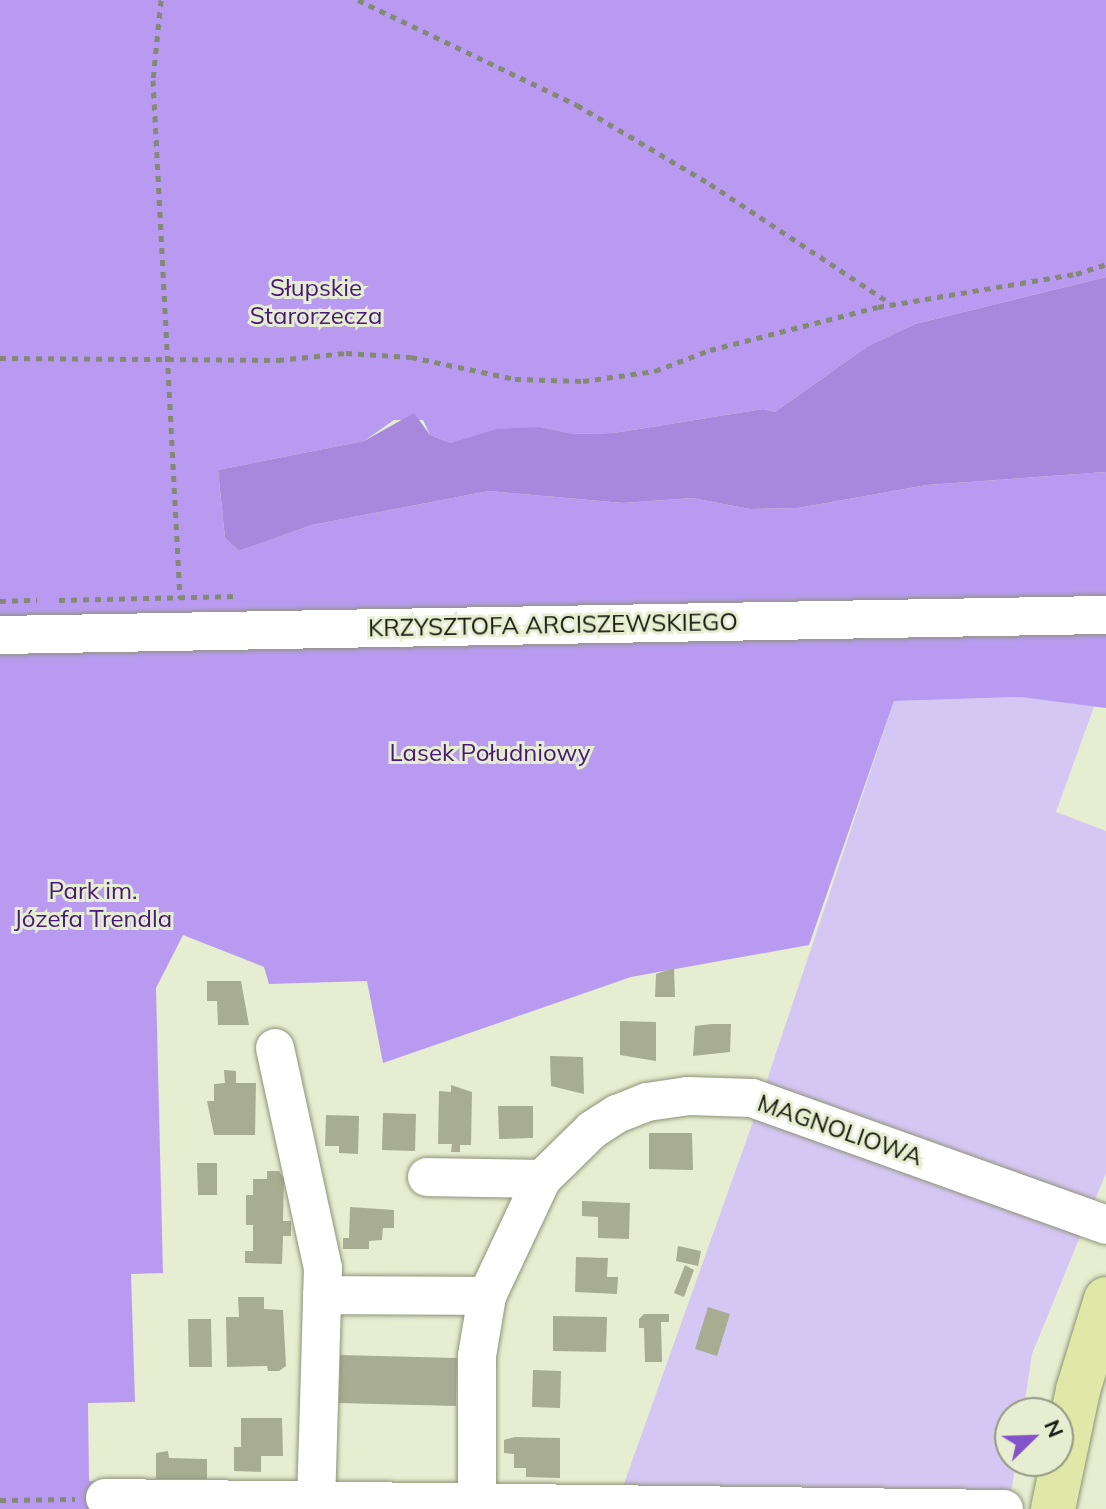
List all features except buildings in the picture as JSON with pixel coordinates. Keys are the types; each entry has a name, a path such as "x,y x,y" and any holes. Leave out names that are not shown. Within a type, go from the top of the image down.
{"main road":[{"path":"1053,1509 1097,1346 1106,1299"}],"street":[{"name":"KRZYSZTOFA ARCISZEWSKIEGO","path":"0,635 184,608 1106,615"},
{"path":"275,1048 320,1248 322,1295 316,1499"},
{"name":"MAGNOLIOWA","path":"477,1499 477,1356 487,1296 542,1179 592,1130 647,1102 698,1096 752,1098 1106,1225"},
{"path":"427,1177 542,1179"},
{"path":"322,1295 487,1296"},
{"path":"105,1498 477,1499 1004,1509"}],"path":[{"path":"55,600 184,608 153,80 161,0"},
{"path":"358,0 577,105 710,184 891,304"},
{"path":"0,358 278,360 346,353 411,357 515,379 583,381 655,371 710,350 891,304 1106,264"},
{"path":"0,601 41,600"},
{"path":"0,1500 105,1498"}],"shaded area":[{"path":"1106,277 1106,472 927,485 798,508 750,509 692,498 623,503 489,491 312,525 239,551 225,538 218,470 364,441 414,413 430,435 451,443 497,429 540,427 573,434 614,433 763,409 775,412 868,346 915,324"},
{"path":"1021,697 1095,704 1056,812 1106,831 1106,1173 1032,1354 1025,1397 994,1397 994,1477 1014,1477 1010,1500 620,1495 755,1116 894,701"}],"green space":[{"name":"Lasek Południowy","path":"0,0 1106,0 1106,277 915,324 868,346 775,412 763,409 614,433 572,434 540,427 451,443 430,435 423,420 394,420 364,441 218,470 225,538 239,551 312,525 489,491 623,503 692,498 750,509 798,508 927,485 1106,472 1106,708 1021,697 894,701 809,945 631,977 383,1063 367,981 269,984 264,967 183,935 156,988 163,1273 131,1274 135,1402 88,1403 89,1481 661,1509 0,1509"}],"park label":[{"name":"Słupskie Starorzecza","path":"316,302"},
{"name":"Park im. Józefa Trendla","path":"93,905"}]}
